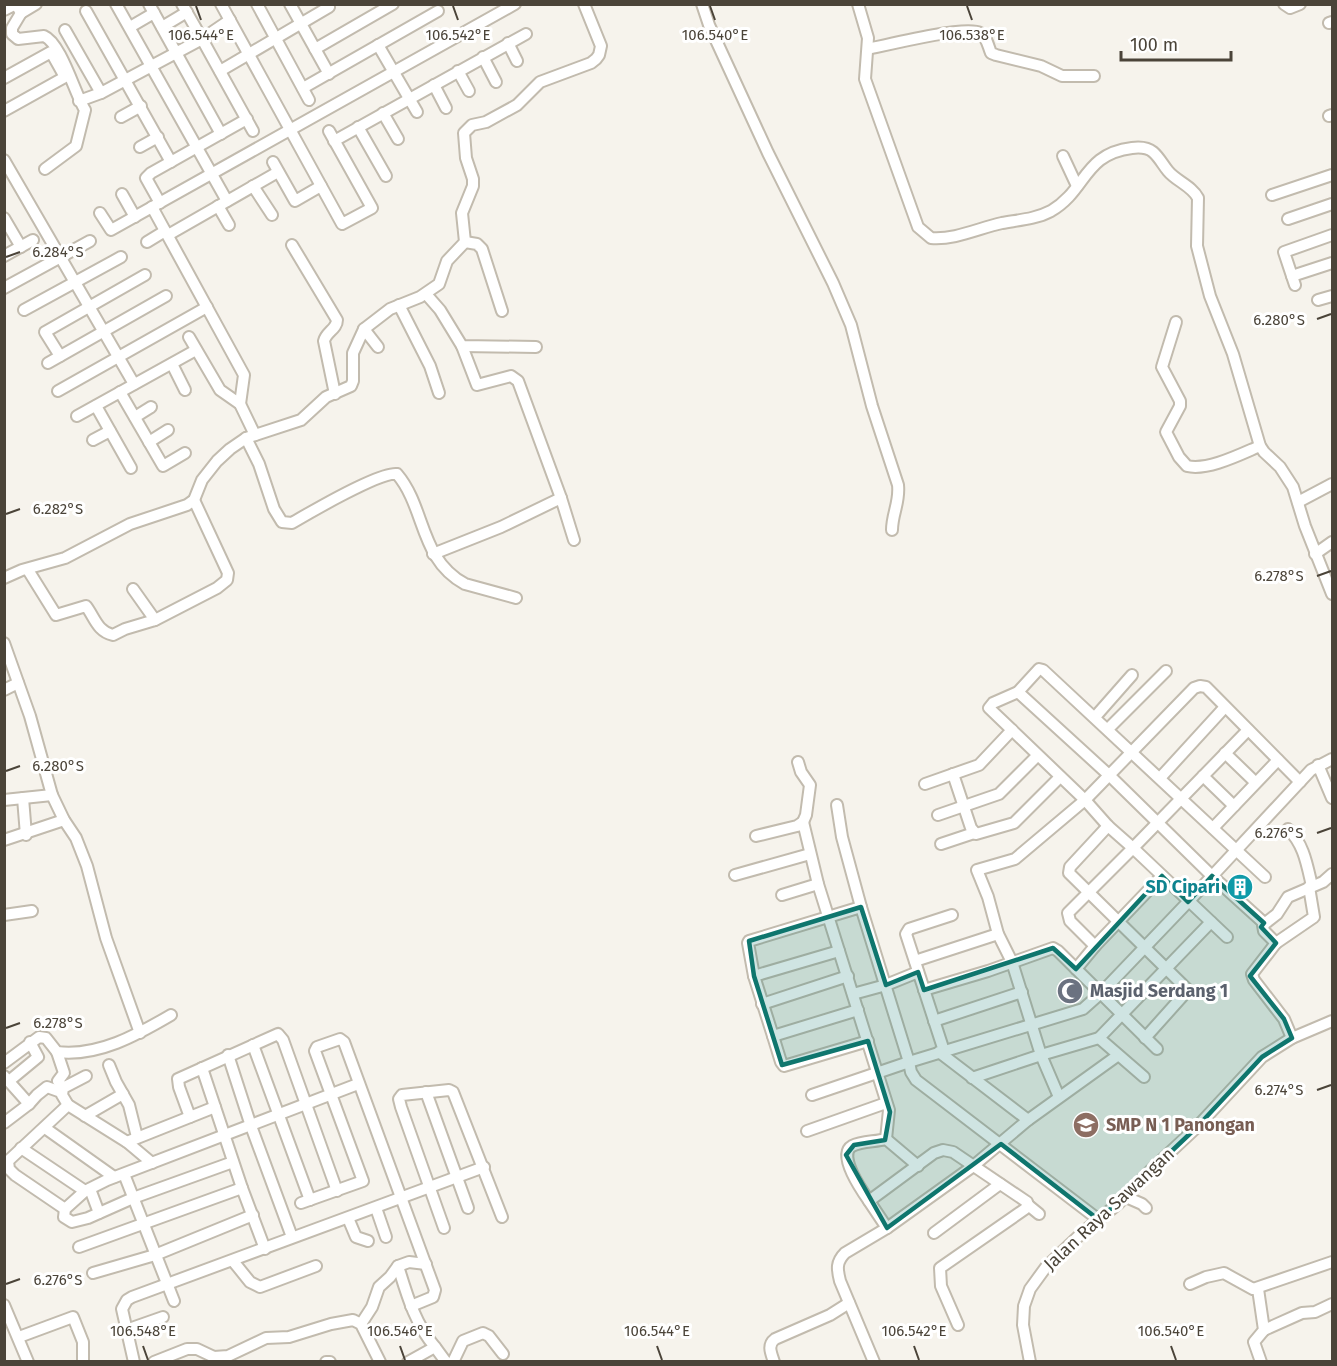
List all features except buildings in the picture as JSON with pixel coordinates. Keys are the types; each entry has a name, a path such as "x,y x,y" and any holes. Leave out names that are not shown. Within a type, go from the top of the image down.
{"street":[{"path":"4,10 16,4 21,13"},
{"path":"36,4 21,13 12,28 12,34 21,39 44,36 49,38 76,87 79,101 85,110 76,146 45,170"},
{"path":"116,4 212,174 229,225"},
{"path":"221,4 342,224 372,208 332,136 358,127 526,34"},
{"path":"257,4 309,100"},
{"path":"290,4 328,74"},
{"path":"315,49 393,4"},
{"path":"100,213 111,230 515,4"},
{"path":"4,578 65,558 130,524 187,505 194,500 199,484 207,473 230,449 250,436 301,420 326,397 353,384 353,353 364,329 377,318 399,305 426,294 439,284 447,261 465,242 462,213 473,186 473,178 466,158 464,133 472,125 493,118 517,105 540,82 591,63 599,55 601,46 584,4"},
{"path":"702,4 709,25 768,153 833,283 851,325 872,406 898,485 900,496 892,519 892,530"},
{"path":"858,4 868,38 865,79 918,227 923,234 931,238 947,238 1043,215 1061,204 1095,162 1124,149 1147,148 1173,176 1197,195 1197,246 1210,296 1233,354 1260,446 1289,479 1315,555 1332,589"},
{"path":"1284,4 1290,8 1300,4"},
{"path":"220,70 329,7"},
{"path":"162,27 184,8 253,131"},
{"path":"130,27 152,9 221,134"},
{"path":"86,10 171,162"},
{"path":"303,88 438,11"},
{"path":"79,101 127,80 202,39 230,20"},
{"path":"65,30 101,93"},
{"path":"868,49 948,33 975,32 980,33 987,41 991,53 996,55 1041,66 1062,76 1094,76"},
{"path":"508,43 518,61"},
{"path":"378,45 417,112"},
{"path":"4,78 51,52 65,77 4,111"},
{"path":"483,57 496,82"},
{"path":"458,71 469,91"},
{"path":"434,85 446,108"},
{"path":"121,117 141,106"},
{"path":"383,113 398,139"},
{"path":"247,119 146,178 166,233 244,375 240,404 274,509 282,522 292,523 362,486 393,473 397,474 404,483 433,555 458,581 516,598"},
{"path":"358,127 386,176"},
{"path":"140,147 158,137"},
{"path":"1063,156 1077,186"},
{"path":"4,160 134,384"},
{"path":"147,242 223,204 252,186 275,167 295,201 321,186"},
{"path":"1272,195 1332,175"},
{"path":"252,186 272,215"},
{"path":"122,194 135,217"},
{"path":"1288,219 1332,204"},
{"path":"5,221 21,247"},
{"path":"1332,235 1284,252 1294,281 1332,263"},
{"path":"4,256 33,240"},
{"path":"4,288 90,241"},
{"path":"465,242 477,244 482,249 502,312"},
{"path":"292,245 338,320 324,341 335,394"},
{"path":"24,310 121,257"},
{"path":"60,356 45,332 145,275"},
{"path":"426,294 440,310 462,346 477,385 511,376 518,381 574,540"},
{"path":"48,363 166,296"},
{"path":"1318,300 1332,296"},
{"path":"399,305 430,366 439,393"},
{"path":"58,391 207,307"},
{"path":"1176,322 1162,367 1180,401 1180,406 1166,432 1179,457 1187,466 1200,466 1226,460 1260,446"},
{"path":"364,329 378,347"},
{"path":"189,337 220,390 240,404"},
{"path":"462,346 536,347"},
{"path":"77,416 196,350"},
{"path":"172,363 185,390"},
{"path":"223,393 243,382"},
{"path":"120,392 163,466 185,453"},
{"path":"96,406 131,468"},
{"path":"135,417 151,407"},
{"path":"93,440 110,430"},
{"path":"149,442 168,430"},
{"path":"1298,502 1332,484"},
{"path":"433,555 501,527 561,498"},
{"path":"28,570 56,615 86,606 99,627 113,635 155,620 222,585 228,577 194,500"},
{"path":"1315,555 1332,542"},
{"path":"133,589 155,620"},
{"path":"4,643 52,795 76,838 87,866 106,938 140,1033"},
{"path":"1227,937 1107,826 1085,800 989,708 993,703 1018,692 1041,669 1265,877"},
{"path":"1108,729 1166,671"},
{"path":"1095,717 1132,675"},
{"path":"4,690 18,682"},
{"path":"1059,1097 1041,1055 1012,962 998,934 977,870 1015,859 1085,800 1194,688 1203,686 1300,782"},
{"path":"1018,692 1264,923 1264,931 1276,944"},
{"path":"1160,778 1225,707"},
{"path":"925,784 980,765 1012,730"},
{"path":"1095,946 1070,921 1069,912 1248,730"},
{"path":"1225,753 1255,782"},
{"path":"938,815 999,794 1038,756"},
{"path":"812,1095 909,1062 1083,1009 1188,902 1300,782 1318,765 1332,759"},
{"path":"1213,828 1278,760"},
{"path":"756,836 797,826 803,822 810,785 801,772 798,762"},
{"path":"1318,765 1332,798"},
{"path":"953,774 974,833"},
{"path":"1203,776 1234,806"},
{"path":"941,844 1014,823 1060,777"},
{"path":"4,800 52,795"},
{"path":"23,798 26,835"},
{"path":"837,805 842,837 861,907 911,1072 919,1084 1099,1220"},
{"path":"4,840 26,835 64,820"},
{"path":"803,822 818,884 890,1113 885,1139"},
{"path":"1107,826 1069,869 1071,876 1188,990 1145,1038"},
{"path":"1288,829 1300,844 1311,887 1314,917 1276,944 1252,975 1284,1019 1292,1038"},
{"path":"735,875 810,854"},
{"path":"1264,923 1277,914 1288,897 1323,882 1332,874"},
{"path":"1076,969 1162,876"},
{"path":"782,895 818,884"},
{"path":"861,907 749,941 747,946 762,1004 784,1066 868,1041"},
{"path":"4,915 32,911"},
{"path":"952,915 915,926 907,931 907,940 934,1021 941,1052 1028,1120"},
{"path":"972,1078 1099,1038 1210,922"},
{"path":"915,961 998,934"},
{"path":"924,990 1053,948 1157,1049"},
{"path":"754,976 839,951"},
{"path":"854,994 886,985 918,972"},
{"path":"762,1004 848,976"},
{"path":"934,1021 1022,992"},
{"path":"773,1036 858,1010"},
{"path":"57,1052 83,1052 110,1045 140,1033 171,1015"},
{"name":"Jalan Raya Sawangan","path":"1030,1362 1023,1314 1030,1289 1046,1267 1126,1197 1197,1127 1262,1057 1292,1038 1332,1021"},
{"path":"190,1117 178,1079 275,1035 282,1038 337,1191"},
{"path":"4,1063 30,1042 39,1037 46,1038 57,1052 64,1073 58,1081 68,1105 126,1142 152,1163"},
{"path":"1099,1038 1117,1056 1144,1077"},
{"path":"253,1045 280,1115 306,1202 366,1180 315,1051 317,1047 343,1040 435,1290 433,1297 411,1306"},
{"path":"29,1104 7,1078 38,1058 30,1042"},
{"path":"228,1055 251,1126 292,1237"},
{"path":"874,1362 837,1270 838,1262 845,1252 887,1228 972,1167 1028,1120 1117,1056"},
{"path":"109,1065 129,1105 137,1137"},
{"path":"202,1068 242,1188 266,1249"},
{"path":"4,1123 47,1087 62,1090 86,1076"},
{"path":"233,1162 72,1222 64,1217 65,1209 88,1190 358,1084"},
{"path":"444,1228 399,1099 404,1094 449,1090 453,1092 502,1216"},
{"path":"426,1092 468,1208"},
{"path":"85,1116 123,1094"},
{"path":"807,1131 886,1102"},
{"path":"65,1209 11,1172 8,1161 68,1105"},
{"path":"126,1142 215,1107"},
{"path":"45,1128 119,1176 134,1198 174,1301"},
{"path":"885,1139 918,1166"},
{"path":"885,1139 854,1145 847,1151 848,1161 860,1187 887,1228"},
{"path":"21,1148 88,1190 99,1213"},
{"path":"869,1201 934,1153 943,1150 952,1152 1024,1200 1039,1214"},
{"path":"134,1362 122,1310 127,1300 484,1167"},
{"path":"934,1233 1000,1184"},
{"path":"79,1247 242,1188"},
{"path":"1126,1197 1146,1208"},
{"path":"958,1325 941,1286 939,1276 942,1265 1028,1205"},
{"path":"376,1208 386,1237"},
{"path":"93,1273 155,1255 253,1215"},
{"path":"348,1218 356,1237 368,1241"},
{"path":"233,1261 250,1282 260,1287 316,1266"},
{"path":"361,1324 372,1307 379,1287 398,1266 409,1262 426,1264"},
{"path":"1190,1284 1224,1273 1249,1288 1258,1289 1332,1262"},
{"path":"398,1266 422,1333 446,1362"},
{"path":"1258,1289 1264,1330"},
{"path":"774,1362 770,1348 771,1342 821,1320 849,1303"},
{"path":"1261,1362 1254,1342 1264,1330 1302,1313 1315,1312 1332,1304"},
{"path":"4,1305 28,1362"},
{"path":"19,1337 73,1317 82,1342 83,1362"},
{"path":"126,1330 163,1317"},
{"path":"154,1362 187,1349 197,1349 214,1357 228,1356 266,1338 289,1337 345,1320 353,1320 361,1324 380,1362"},
{"path":"453,1362 463,1341 483,1333 489,1335 503,1354"},
{"path":"408,1362 435,1347"}],"highlighted area":[{"path":"1162,876 1188,902 1212,876 1264,923 1261,927 1276,943 1250,976 1284,1019 1292,1038 1262,1057 1197,1127 1099,1220 1001,1144 887,1228 846,1155 854,1145 885,1140 890,1112 868,1041 782,1065 754,976 749,941 861,907 886,985 918,972 924,990 1053,948 1076,969"}],"place":[{"name":"SD Cipari","path":"1240,887"},
{"name":"Masjid Serdang 1","path":"1070,991"},
{"name":"SMP N 1 Panongan","path":"1086,1125"}]}
